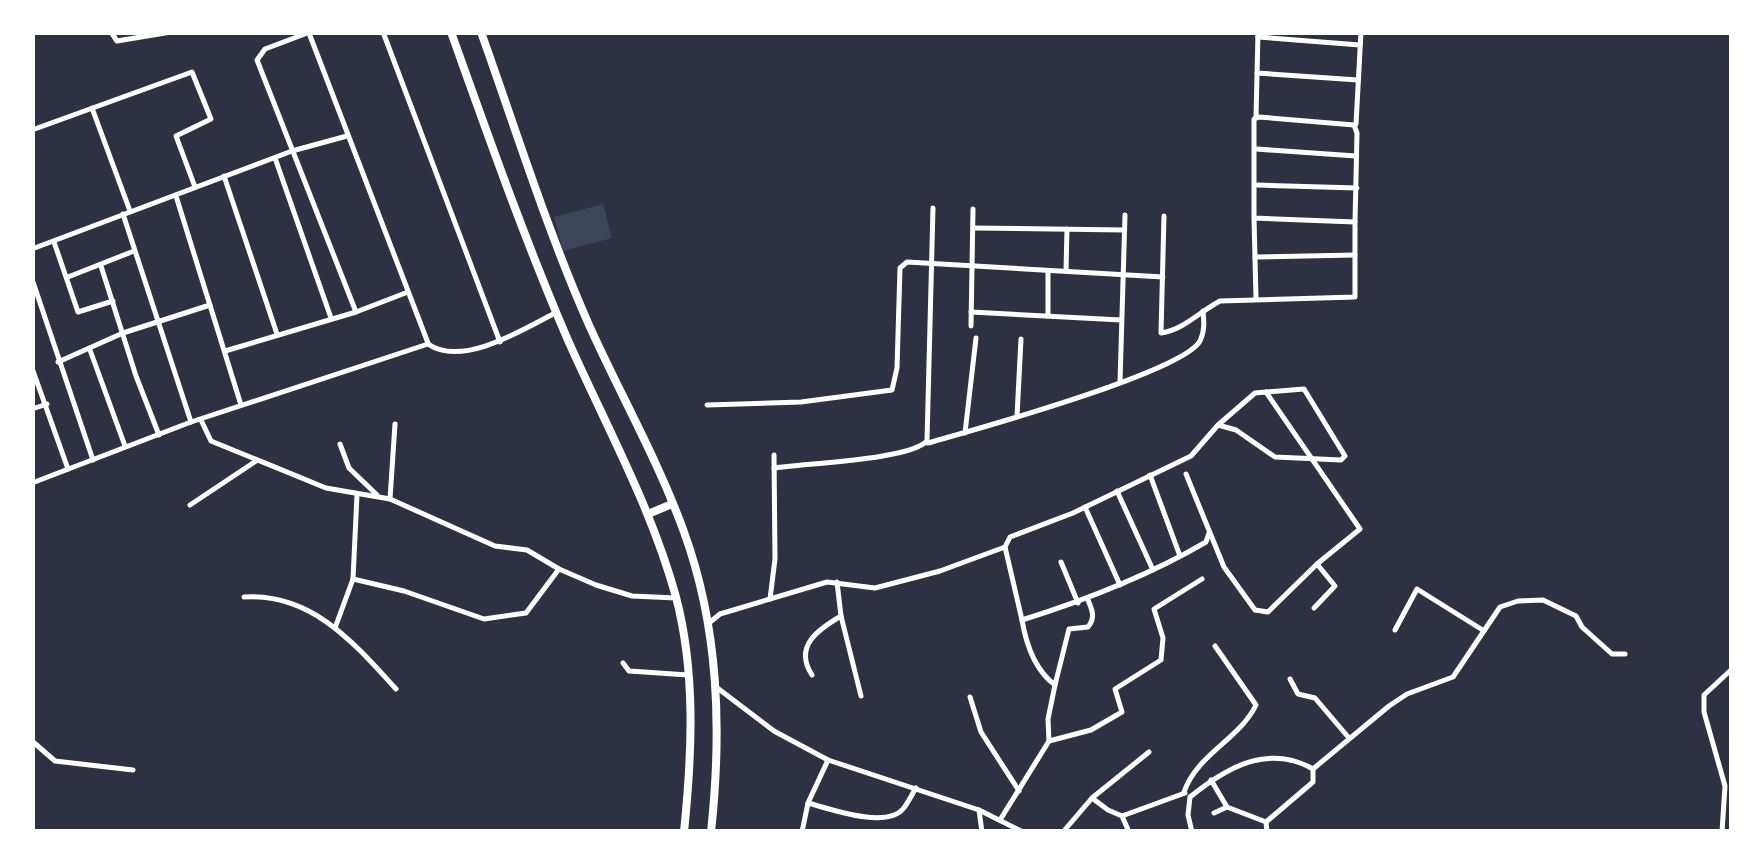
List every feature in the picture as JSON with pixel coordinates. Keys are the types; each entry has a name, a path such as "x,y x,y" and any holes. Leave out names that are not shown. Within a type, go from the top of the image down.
{"highway":[{"path":"451,32 557,312 648,514 676,598 688,675 691,728 684,832"},
{"path":"481,32 560,256 693,558 709,623 716,687 716,780 710,832"},
{"path":"648,514 672,504"}],"street":[{"path":"111,32 117,40 171,32"},
{"path":"383,32 500,342"},
{"path":"1164,216 1161,333 1180,330 1220,301 1354,297 1361,32"},
{"path":"356,312 258,56 265,49 310,33 428,344 448,354 500,342 557,312"},
{"path":"1256,300 1253,122 1258,35 1360,45"},
{"path":"32,130 193,73 210,120 176,136 194,187"},
{"path":"1257,73 1358,80"},
{"path":"92,108 192,422"},
{"path":"1256,118 1351,123 1356,128"},
{"path":"32,249 292,151 347,136"},
{"path":"1256,149 1356,156"},
{"path":"275,158 331,318"},
{"path":"224,176 278,334"},
{"path":"1256,185 1357,188"},
{"path":"176,196 242,405"},
{"path":"925,444 933,208"},
{"path":"971,326 973,210"},
{"path":"1120,382 1125,214"},
{"path":"1254,218 1355,222"},
{"path":"973,228 1124,230"},
{"path":"1066,272 1067,229"},
{"path":"54,241 78,312 113,301"},
{"path":"68,277 135,251"},
{"path":"1255,257 1355,255"},
{"path":"707,405 801,402 892,390 897,368 900,268 907,262 1162,277"},
{"path":"101,266 159,436"},
{"path":"1048,271 1048,316"},
{"path":"32,278 92,460"},
{"path":"225,351 356,312 408,292"},
{"path":"58,362 123,334 210,305"},
{"path":"774,468 890,454 1120,382 1174,362 1199,343 1204,328 1203,310"},
{"path":"971,312 1121,320"},
{"path":"964,433 976,338"},
{"path":"1016,417 1021,339"},
{"path":"33,480 192,422 428,344"},
{"path":"90,349 126,446"},
{"path":"33,368 68,469"},
{"path":"709,623 720,614 837,581 874,588 940,571 1005,547 1014,534 1084,508 1191,456 1218,425 1255,394 1304,390 1345,456 1341,460 1276,457 1236,430 1218,425"},
{"path":"1186,474 1224,568 1255,610 1268,612 1361,528 1266,392"},
{"path":"32,410 47,404"},
{"path":"202,420 211,441 326,488 390,499 495,546 536,554 558,569 632,596 676,598"},
{"path":"390,499 395,424"},
{"path":"340,444 349,468 379,497"},
{"path":"770,599 776,559 774,455"},
{"path":"190,505 256,461"},
{"path":"1150,475 1180,556"},
{"path":"1117,490 1153,570"},
{"path":"334,628 353,579 358,495"},
{"path":"1084,508 1120,585"},
{"path":"1022,620 1088,600 1153,570 1206,542 1210,532"},
{"path":"1005,547 1025,636 1042,675 1054,684"},
{"path":"1061,562 1078,603"},
{"path":"1314,608 1335,586 1317,564"},
{"path":"353,579 489,620 528,612 558,569"},
{"path":"1050,741 1091,730 1122,712 1114,690 1161,660 1162,638 1154,609 1202,579"},
{"path":"837,581 841,616 861,696"},
{"path":"1394,630 1417,590 1482,629"},
{"path":"244,597 282,598 304,606 334,628 396,689"},
{"path":"1000,820 1050,741 1048,719 1054,684 1069,630 1088,627 1092,621 1088,600"},
{"path":"1266,822 1313,782 1313,769 1349,738 1407,694 1453,677 1500,607 1518,601 1543,600 1576,616 1584,630 1612,654 1625,654"},
{"path":"812,675 806,666 808,642 820,628 841,616"},
{"path":"1192,832 1187,795 1196,768 1256,705 1216,646"},
{"path":"624,662 629,671 639,674 688,675"},
{"path":"1722,832 1725,786 1704,712 1704,694 1732,669"},
{"path":"1290,678 1298,694 1315,698 1349,738"},
{"path":"716,687 774,731 828,760 979,810 1023,832"},
{"path":"970,697 981,732 1020,791"},
{"path":"32,741 55,761 134,770"},
{"path":"1063,832 1092,798 1149,752"},
{"path":"1092,798 1122,816 1187,795 1254,759 1294,759 1313,769"},
{"path":"802,832 808,803 828,760"},
{"path":"1211,780 1227,807 1266,822"},
{"path":"808,803 871,818 896,815 916,788"},
{"path":"1214,813 1227,807"},
{"path":"979,810 982,832"},
{"path":"1122,816 1129,832"},
{"path":"1266,822 1267,832"}],"shaded area":[{"path":"603,204 612,238 563,251 554,217"}]}
